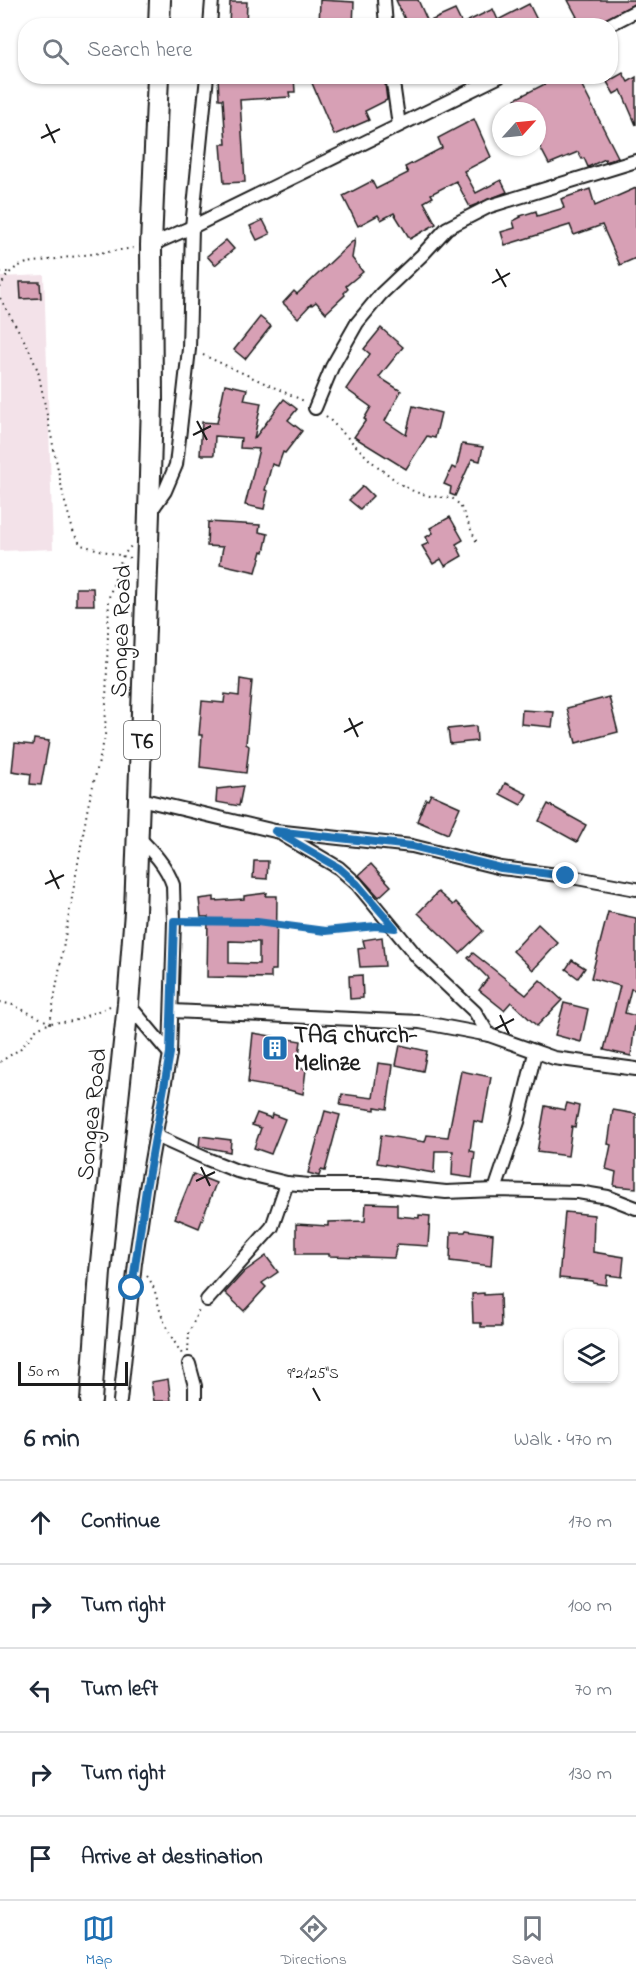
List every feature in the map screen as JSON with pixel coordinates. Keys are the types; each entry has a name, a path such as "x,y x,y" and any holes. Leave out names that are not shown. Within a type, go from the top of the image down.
{"highway":[{"path":"159,18 160,0"},
{"name":"Songea Road","path":"91,1401 100,1272 128,1004 140,799 152,400 151,245 158,84"}],"street":[{"path":"211,18 212,0"},
{"path":"384,0 385,18"},
{"path":"618,20 636,11"},
{"path":"149,520 176,465 189,349 192,228 206,84"},
{"path":"394,84 399,125"},
{"path":"151,245 192,228 484,84"},
{"path":"315,408 332,367 357,323 381,294 447,228 490,206 636,161"},
{"path":"140,799 275,831 412,846 501,868 566,876 636,889"},
{"path":"275,831 339,868 357,884 418,959 475,1012 489,1035"},
{"path":"120,1401 135,1263 170,1053 172,1011 173,885 168,871 138,837"},
{"path":"128,1004 170,1053"},
{"path":"172,1011 420,1022 489,1035 554,1058 636,1069"},
{"path":"495,1190 518,1122 535,1053"},
{"path":"156,1136 237,1171 287,1183 378,1185 446,1192 495,1190 578,1192 608,1197 636,1208"},
{"path":"207,1300 272,1227 287,1183"},
{"path":"189,1364 195,1386 195,1401"}],"path":[{"path":"0,288 10,272 17,266 27,263 151,245"},
{"path":"0,272 10,272"},
{"path":"0,298 28,347 38,371 64,499 74,534 81,545 122,557"},
{"path":"189,349 277,388 315,408 371,461 400,484 415,492 452,498 460,505 477,543"},
{"path":"50,1023 88,806 105,737 108,676 107,615 112,586 122,557 149,520"},
{"path":"174,921 257,922 325,931 376,926 395,928"},
{"path":"0,1002 13,1005 50,1023"},
{"path":"0,1062 20,1049 36,1029 50,1023 74,1021 105,1007 128,1004"},
{"path":"135,1263 154,1285 160,1313 189,1364"},
{"path":"189,1364 187,1346 189,1333 198,1310 207,1300"}],"shaded area":[{"path":"44,275 53,549 0,551 0,277"}],"building":[{"path":"320,0 354,2 353,18 319,18"},
{"path":"396,0 418,0 426,18 404,18"},
{"path":"568,0 636,0 636,3 608,18 575,18 577,17"},
{"path":"230,2 247,2 246,18 229,18"},
{"path":"529,4 536,18 502,18"},
{"path":"493,9 497,18 474,18"},
{"path":"455,10 459,18 437,18"},
{"path":"623,73 628,82 636,77 636,125 621,90 614,94 608,84 618,84 618,76"},
{"path":"218,84 294,84 295,92 289,92 290,97 240,100 245,182 224,183 221,144 226,144 223,99 219,99"},
{"path":"312,84 385,84 387,100 365,111 369,120 334,135"},
{"path":"545,84 581,84 618,157 606,162 605,159 588,167 578,152 549,164 545,156 546,102 517,102 515,99"},
{"path":"474,119 491,157 464,171 476,193 501,180 507,192 470,207 456,181 431,194 433,197 424,202 436,224 410,239 394,213 381,220 378,215 358,226 343,196 372,181 376,189 408,173 405,167 442,148 438,138"},
{"path":"636,188 636,258 620,265 602,225 574,235 570,225 505,245 501,232 515,228 513,221 520,216 536,211 537,216 564,208 561,199 590,189 595,206"},
{"path":"263,220 270,234 257,240 250,226"},
{"path":"355,239 352,258 363,272 346,286 348,289 345,295 326,313 316,302 311,304 298,318 283,303 294,291 297,294"},
{"path":"226,240 234,249 215,265 207,256"},
{"path":"20,282 40,282 41,298 21,299"},
{"path":"260,317 271,326 245,359 234,350"},
{"path":"381,328 403,347 379,377 401,391 385,421 406,435 413,406 441,413 435,438 427,436 406,469 354,437 366,420 364,419 371,407 346,389 370,354 364,349"},
{"path":"225,384 247,389 244,400 261,403 254,439 284,399 297,409 288,420 302,431 285,453 283,452 278,466 272,464 265,490 268,491 264,509 245,505 259,449 240,448 241,438 215,436 214,455 200,455 202,422 217,423"},
{"path":"462,444 483,447 480,461 472,459 455,496 450,494 451,487 444,484 452,467 456,469"},
{"path":"363,486 373,496 360,509 349,500"},
{"path":"450,517 463,540 456,544 462,556 445,566 441,559 433,564 422,546 429,543 426,537 433,533 430,528"},
{"path":"208,522 260,525 259,532 268,534 256,572 220,564 223,547 207,546"},
{"path":"76,588 93,588 94,605 76,605"},
{"path":"240,679 252,681 246,744 249,746 246,773 200,767 202,735 199,735 202,701 224,703 225,694 239,696"},
{"path":"609,697 618,732 576,743 567,708"},
{"path":"522,710 554,712 552,727 521,724"},
{"path":"476,726 477,741 450,744 448,729"},
{"path":"34,739 49,741 41,785 30,784 31,774 12,771 15,743 33,745"},
{"path":"505,783 527,794 521,805 500,794"},
{"path":"243,786 239,806 216,802 217,789"},
{"path":"431,794 460,807 448,834 417,821 426,799 428,800"},
{"path":"548,804 586,825 577,842 539,821"},
{"path":"254,861 268,861 267,879 253,878"},
{"path":"371,864 391,886 379,897 359,875"},
{"path":"438,892 453,905 456,902 483,931 460,953 418,913"},
{"path":"267,893 266,896 277,896 276,970 271,970 271,978 207,977 208,917 201,917 199,899 214,897 214,901 244,899 244,896","holes":["229,941 259,942 259,964 229,963"]},
{"path":"608,912 636,918 636,990 631,989 625,1013 636,1016 631,1056 604,1050 620,986 591,978"},
{"path":"538,924 558,943 533,970 513,951"},
{"path":"382,937 385,966 360,967 358,949 365,948 363,940"},
{"path":"473,953 526,995 540,980 562,1000 537,1026 511,1002 504,1010 479,990 488,978 468,958"},
{"path":"572,960 585,968 578,978 566,969"},
{"path":"362,975 363,998 350,999 349,976"},
{"path":"564,1003 588,1009 581,1042 555,1035"},
{"path":"253,1033 301,1041 297,1068 306,1069 303,1094 248,1083"},
{"path":"400,1045 427,1051 423,1071 396,1065"},
{"path":"378,1063 393,1065 387,1109 375,1107 375,1110 340,1105 342,1094 373,1098"},
{"path":"461,1071 491,1077 483,1123 474,1121 470,1151 475,1152 472,1178 452,1175 453,1151 435,1151 434,1173 377,1163 381,1135 425,1142 427,1135 448,1137"},
{"path":"567,1103 579,1106 575,1127 572,1126 568,1156 537,1152 545,1106 565,1110"},
{"path":"613,1110 636,1114 636,1188 614,1186 616,1172 606,1169 611,1145 608,1144"},
{"path":"325,1111 340,1115 325,1171 321,1170 319,1176 308,1173"},
{"path":"257,1113 271,1118 272,1114 285,1119 271,1154 254,1148 261,1128 252,1125"},
{"path":"200,1136 231,1140 230,1152 199,1146"},
{"path":"193,1174 216,1183 199,1228 175,1218"},
{"path":"366,1203 397,1204 397,1216 419,1218 419,1215 430,1216 428,1246 397,1244 394,1258 296,1254 296,1224 328,1226 328,1222 365,1221"},
{"path":"565,1212 594,1215 593,1252 624,1257 622,1277 607,1275 606,1285 593,1283 593,1281 559,1278"},
{"path":"466,1230 493,1234 491,1266 450,1261 451,1232 465,1232"},
{"path":"266,1256 278,1272 262,1283 266,1287 244,1311 225,1293 244,1272"},
{"path":"484,1293 484,1295 500,1294 501,1327 481,1327 481,1323 473,1323 472,1294"},
{"path":"168,1379 171,1401 154,1401 151,1382"}],"place":[{"name":"TAG church- Melinze","path":"275,1048"}],"route":[{"path":"132,1288 146,1189 170,1053 174,921 257,922 325,931 376,926 395,928 357,884 339,868 275,831 412,846 501,868 566,876"}]}
